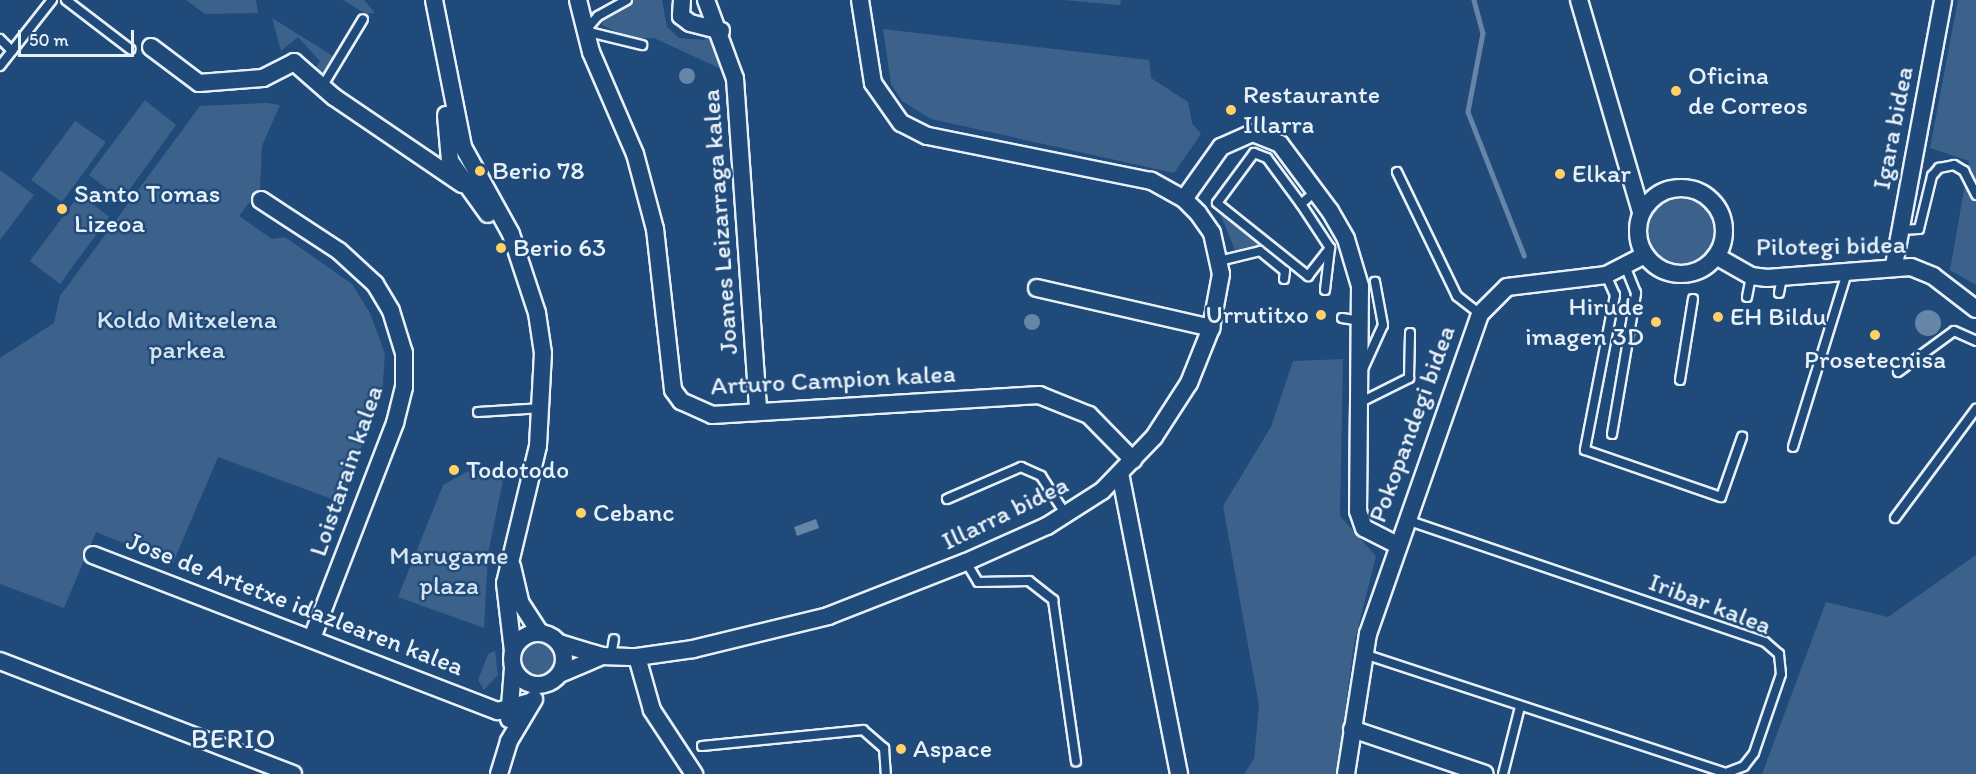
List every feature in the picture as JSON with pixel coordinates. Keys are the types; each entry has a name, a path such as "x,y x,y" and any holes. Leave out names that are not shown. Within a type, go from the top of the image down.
{"street":[{"path":"434,0 446,72 467,157 520,258 537,313 543,408 511,559 504,604 513,651 513,675 509,710 509,741 500,774"},
{"name":"Arturo Campion kalea","path":"578,0 585,31 635,154 656,229 673,390 702,415 1040,395 1089,416 1133,460"},
{"path":"682,0 686,20 721,31"},
{"name":"Joanes Leizarraga kalea","path":"706,0 721,31 735,79 758,411"},
{"name":"Illarra bidea","path":"559,643 609,650 637,657 789,628 966,562 1066,515 1120,473 1173,410 1210,328 1219,261 1212,233 1184,199 1150,181 927,136 901,123 873,82 860,0"},
{"path":"1579,0 1630,160 1641,213 1637,227 1645,255 1674,274 1698,271 1716,256 1725,231 1717,206 1695,190 1669,189 1652,183 1630,160"},
{"name":"Igara bidea","path":"1894,265 1943,0"},
{"path":"151,47 199,83 263,78 294,62 321,88 404,141 462,184 520,258"},
{"path":"446,72 448,146 462,184"},
{"path":"1184,199 1221,147 1245,134 1268,136 1281,144 1316,191 1346,239 1360,286 1362,372 1358,511 1364,528 1396,544"},
{"path":"404,141 448,146 467,157"},
{"path":"1641,213 1669,189"},
{"name":"Loistarain kalea","path":"261,200 339,251 375,284 391,311 404,352 404,387 395,423 312,638"},
{"name":"Pokopandegi bidea","path":"1346,774 1363,654 1396,544 1480,314 1507,287 1606,275 1624,263 1645,255"},
{"name":"Pilotegi bidea","path":"1716,256 1750,276 1781,285 1894,265 1933,276 1976,309"},
{"path":"1037,288 1210,328"},
{"path":"1120,473 1179,774"},
{"name":"Jose de Artetxe idazlearen kalea","path":"93,555 478,701 498,711 509,710"},
{"path":"509,741 533,701 554,679 565,658 559,643 540,633 520,602 511,559"},
{"path":"513,651 523,637 540,633"},
{"name":"Illarra bidea","path":"554,679 609,650"},
{"path":"637,657 652,710 694,774"},
{"path":"0,661 293,774"},
{"path":"513,675 531,685 554,679"},
{"name":"Jose de Artetxe idazlearen kalea","path":"478,701 513,675"},
{"path":"509,710 533,701"},
{"path":"1352,729 1485,774"}],"lane":[{"path":"0,66 52,0"},
{"path":"66,0 130,49"},
{"path":"627,0 598,15 585,31 642,45"},
{"path":"321,88 363,19"},
{"path":"0,39 12,51"},
{"path":"1325,290 1330,248 1267,158 1254,153 1217,203 1308,276 1330,248"},
{"path":"1899,231 1919,229 1932,176 1939,168 1954,165 1964,171 1976,195"},
{"path":"1397,172 1457,296 1480,314"},
{"path":"1301,204 1316,191"},
{"path":"1219,261 1260,251 1285,271 1284,279"},
{"path":"1612,434 1636,293 1624,263"},
{"path":"1793,447 1847,273"},
{"path":"1606,275 1615,295 1585,450 1721,497 1742,437"},
{"path":"1747,297 1750,276"},
{"path":"1362,372 1383,325 1376,282"},
{"path":"1680,380 1693,300"},
{"path":"1342,318 1361,321"},
{"path":"1898,372 1954,331 1976,341"},
{"path":"1361,402 1409,378 1410,333"},
{"path":"478,412 543,408"},
{"path":"1895,518 1976,409"},
{"path":"947,499 1021,467 1041,476 1066,515"},
{"name":"Iribar kalea","path":"1363,654 1726,773 1744,766 1754,753 1780,674 1779,654 1765,642 1406,520"},
{"path":"966,562 978,582 1029,581 1053,600 1076,761"},
{"path":"1513,774 1503,771 1520,707"},
{"path":"702,746 863,730 884,748 886,774"}],"green space":[{"path":"186,0 256,0 258,13 205,14"},
{"path":"343,0 364,0 375,13 366,14"},
{"path":"633,0 662,0 667,27 679,38 705,40 703,30 711,31 728,72 654,38 629,38 602,25 603,16"},
{"path":"1062,0 1121,0 1120,5"},
{"path":"1958,0 1976,0 1976,285 1950,270 1969,161 1930,148"},
{"path":"272,18 333,56 321,75 315,69 320,61 298,37 281,51"},
{"path":"883,29 1149,60 1151,78 1188,102 1192,123 1201,134 1174,173 931,119 902,101 891,84"},
{"path":"145,100 176,125 122,200 89,175"},
{"name":"Koldo Mitxelena parkea","path":"267,103 280,105 262,146 260,189 239,216 272,239 285,237 352,284 370,313 385,354 382,394 340,502 218,457 173,563 96,532 64,608 0,584 0,358 54,323 60,296 200,106"},
{"path":"75,121 106,142 62,202 31,180"},
{"path":"0,170 34,195 0,240"},
{"path":"80,194 109,217 60,284 30,261"},
{"path":"1681,196 1701,202 1711,212 1717,232 1711,252 1701,262 1681,268 1661,262 1651,252 1645,232 1651,212 1661,202"},
{"path":"1219,211 1261,245 1235,250"},
{"path":"1343,359 1340,516 1376,556 1354,644 1337,774 1244,774 1254,759 1259,706 1223,506 1271,427 1293,361"},
{"name":"Marugame plaza","path":"505,470 488,554 484,628 398,597 443,485 466,472"},
{"path":"1976,555 1976,774 1762,774 1826,602 1888,617"},
{"path":"538,642 551,647 556,660 551,673 538,678 525,673 520,660 525,647"},
{"path":"495,651 498,675 484,690 478,680 488,654"}],"shaded area":[{"path":"687,68 693,70 695,76 693,82 687,84 681,82 679,76 681,70"},
{"path":"1928,310 1937,314 1941,323 1937,332 1928,336 1919,332 1915,323 1919,314"},
{"path":"1032,314 1038,316 1040,322 1038,328 1032,330 1026,328 1024,322 1026,316"},
{"path":"816,519 819,528 797,536 794,527"}],"waterway":[{"path":"1474,0 1483,33 1468,112 1524,255"}],"place":[{"name":"Oficina de Correos","path":"1676,91"},
{"name":"Restaurante Illarra","path":"1231,110"},
{"name":"Berio 78","path":"480,171"},
{"name":"Elkar","path":"1560,174"},
{"name":"Santo Tomas Lizeoa","path":"62,209"},
{"name":"Berio 63","path":"501,248"},
{"name":"Urrutitxo","path":"1321,315"},
{"name":"EH Bildu","path":"1718,317"},
{"name":"Hirude imagen 3D","path":"1656,322"},
{"name":"Prosetecnisa","path":"1875,335"},
{"name":"Todotodo","path":"454,470"},
{"name":"Cebanc","path":"581,513"},
{"name":"Aspace","path":"901,749"}],"district":[{"name":"BERIO","path":"234,739"}]}
